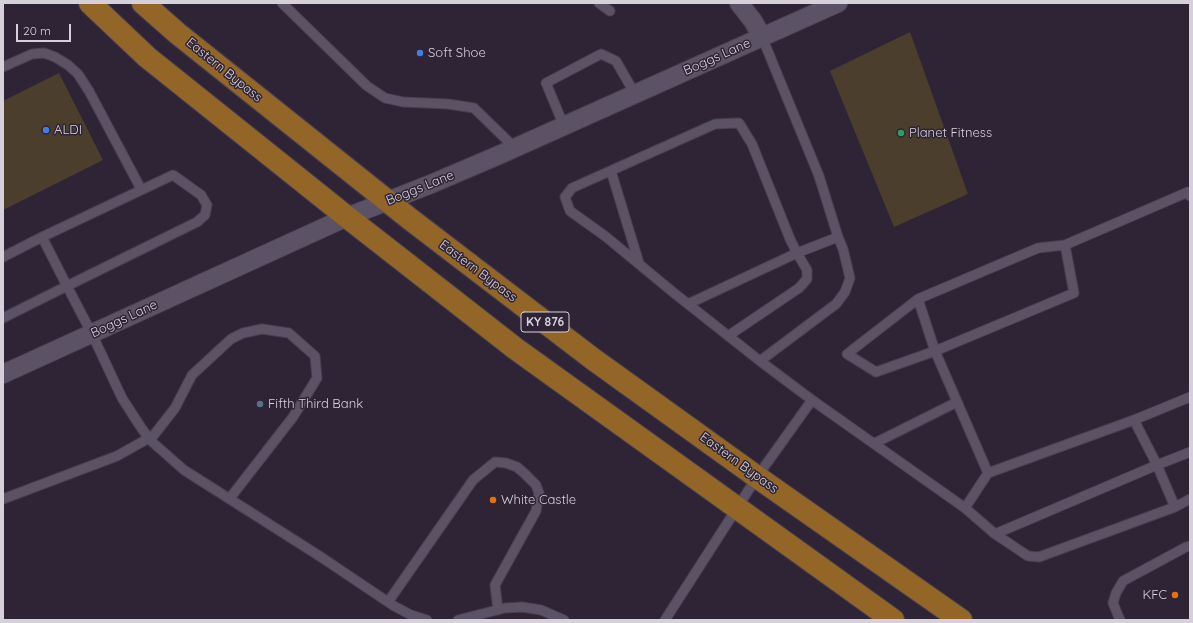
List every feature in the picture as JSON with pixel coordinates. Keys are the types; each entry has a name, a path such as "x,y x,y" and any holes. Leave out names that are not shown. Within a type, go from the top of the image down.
{"main road":[{"name":"KY 876","path":"90,3 148,57 347,217 516,349 893,620"},
{"name":"Eastern Bypass","path":"143,3 177,33 387,201 593,359 961,620"}],"street":[{"path":"739,3 753,21 762,37"},
{"name":"Boggs Lane","path":"3,374 347,217 515,148 838,3"}],"lane":[{"path":"282,3 367,86 385,98 403,102 448,104 474,108 515,148"},
{"path":"599,3 610,11"},
{"path":"760,361 836,304 845,292 850,278 843,249 819,176 762,37"},
{"path":"3,68 32,54 44,53 56,57 68,65 78,74 89,91 141,189"},
{"path":"564,126 546,83 601,54 616,61 636,94"},
{"path":"728,336 799,288 807,279 807,270 790,239 752,144 739,123 715,124 572,188 565,197 570,211 605,236 688,304 728,336 760,361 812,400 875,443 965,508 995,534 1028,556 1039,557 1175,507 1190,499"},
{"path":"611,171 639,264"},
{"path":"3,257 141,189 173,175 201,195 207,205 205,215 197,222 3,318"},
{"path":"1065,245 1074,293 935,351 876,372 846,354 918,299 1038,248 1065,245 1189,193"},
{"path":"42,237 92,334 122,398 149,439 184,470 321,557 410,617 427,620"},
{"path":"688,304 797,253 838,237"},
{"path":"918,299 935,351 988,473"},
{"path":"3,499 117,456 149,439 175,408 192,375 231,338 243,333 262,329 289,333 314,356 317,378 293,417 230,498"},
{"path":"965,508 988,473 1134,420 1190,397"},
{"path":"665,620 758,477 812,400"},
{"path":"875,443 957,402"},
{"path":"1134,420 1157,465 1175,507"},
{"path":"995,534 1190,452"},
{"path":"388,602 472,480 495,462 506,463 517,467 536,485 539,493 536,511 495,585 498,610"},
{"path":"1120,620 1113,603 1122,581 1190,546"},
{"path":"458,620 498,610 522,607 541,610 564,620"}],"building":[{"name":"Planet Fitness","path":"910,32 968,194 894,227 830,71"},
{"name":"ALDI","path":"59,73 103,160 3,210 3,101"}],"place":[{"name":"Soft Shoe","path":"420,53"},
{"name":"ALDI","path":"46,130"},
{"name":"Planet Fitness","path":"901,133"},
{"name":"Fifth Third Bank","path":"260,404"},
{"name":"White Castle","path":"493,500"},
{"name":"KFC","path":"1175,595"}]}
